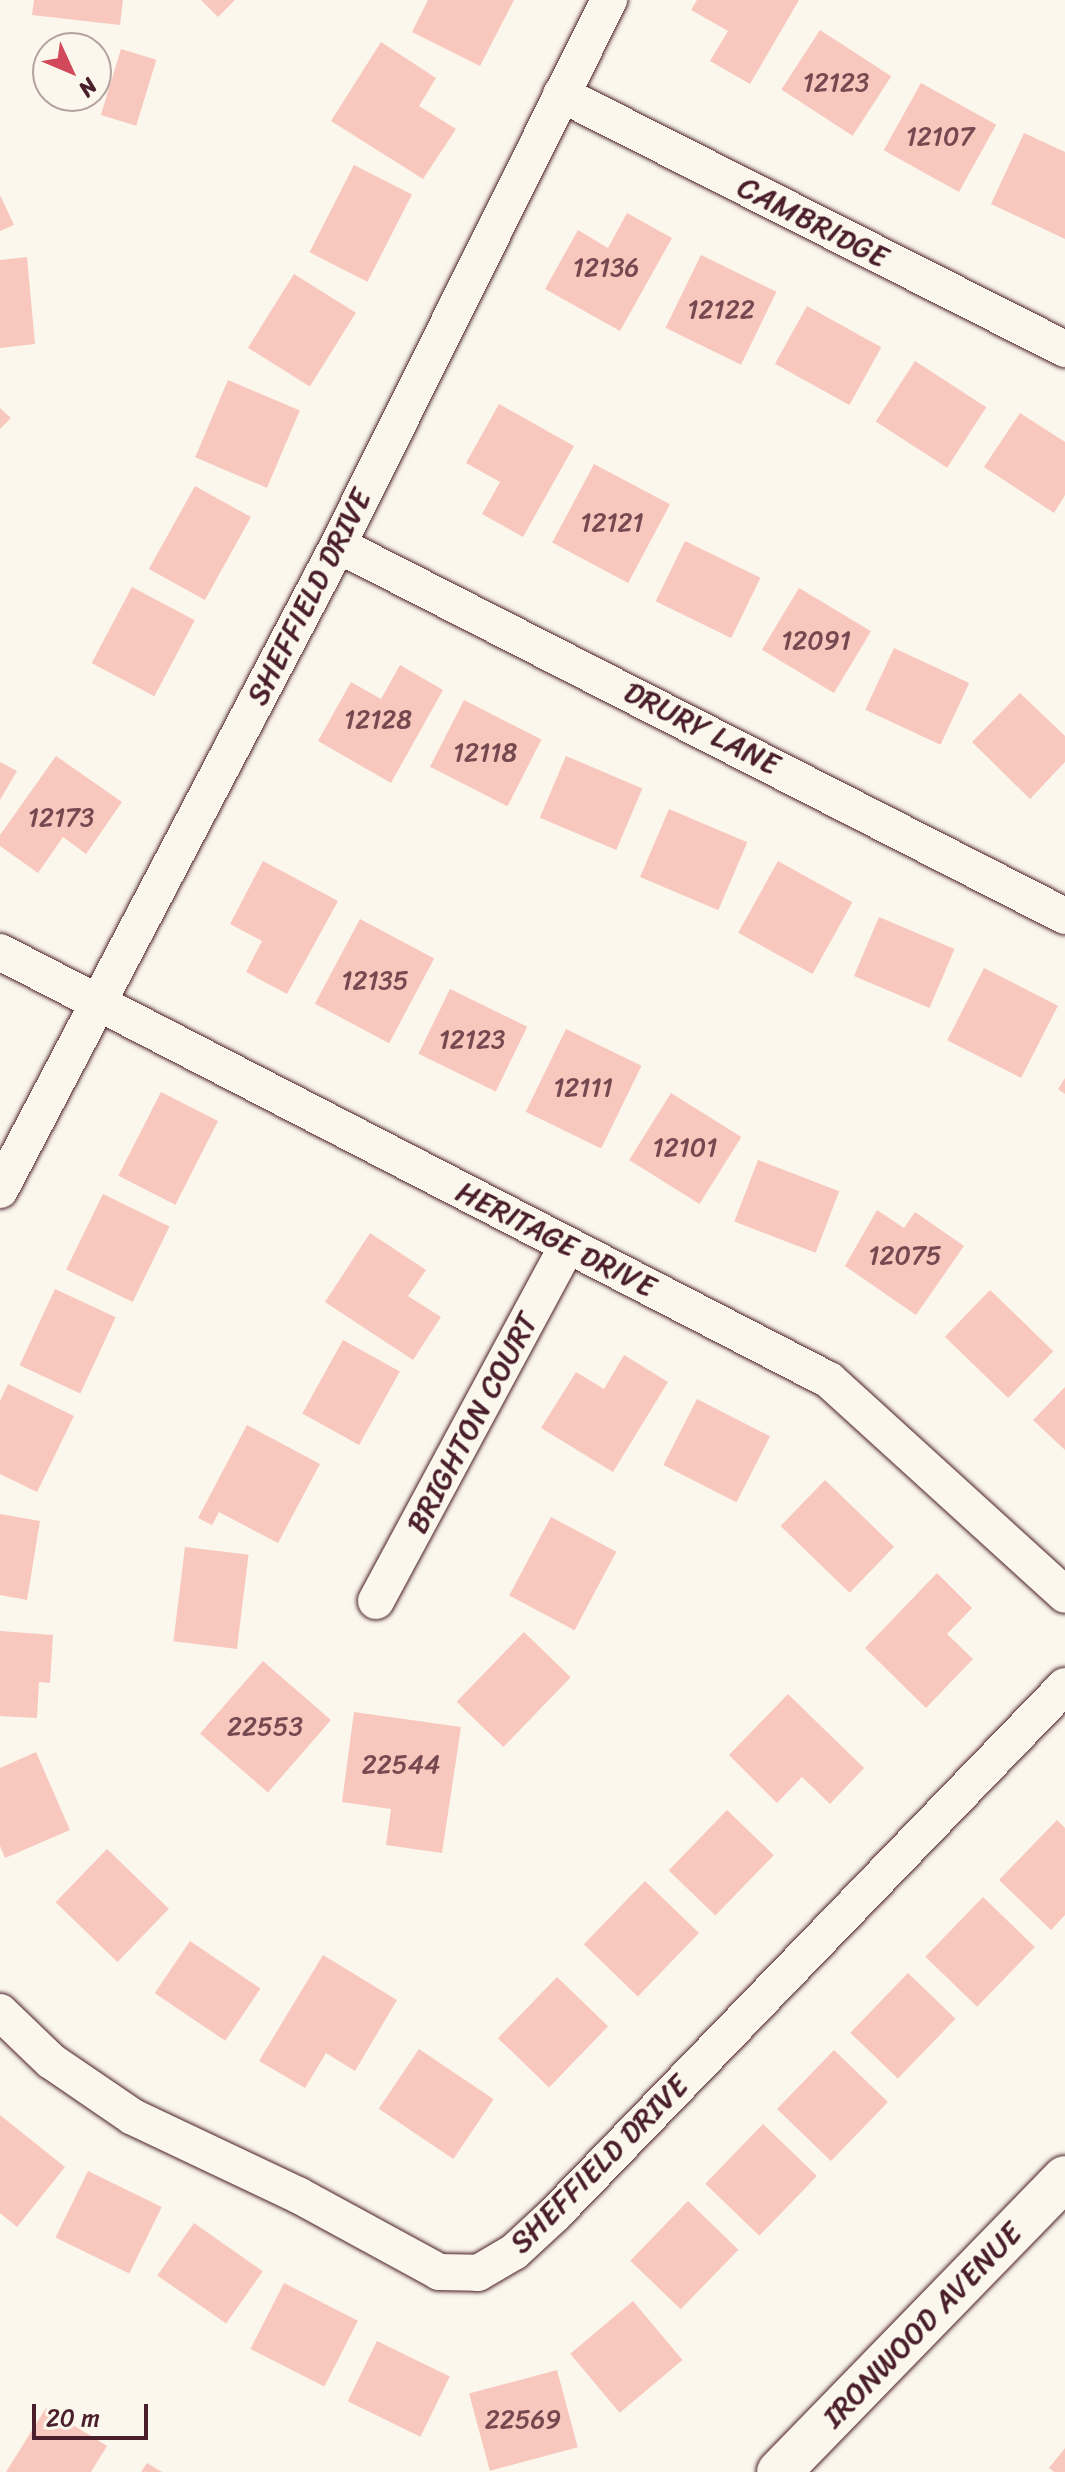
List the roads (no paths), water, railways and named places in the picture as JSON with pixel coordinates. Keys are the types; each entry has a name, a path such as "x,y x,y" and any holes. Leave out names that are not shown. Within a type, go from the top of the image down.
{"main road":[{"name":"IRONWOOD AVENUE","path":"779,2472 1065,2178"}],"street":[{"name":"SHEFFIELD DRIVE","path":"0,1190 96,1001 338,545 609,0"},
{"name":"CAMBRIDGE","path":"561,94 1065,349"},
{"name":"DRURY LANE","path":"338,545 1065,916"},
{"name":"HERITAGE DRIVE","path":"0,952 829,1380 1065,1595"},
{"name":"BRIGHTON COURT","path":"376,1601 568,1245"},
{"name":"SHEFFIELD DRIVE","path":"0,2012 51,2061 133,2117 298,2195 439,2272 478,2273 514,2252 555,2214 1065,1686"}]}
